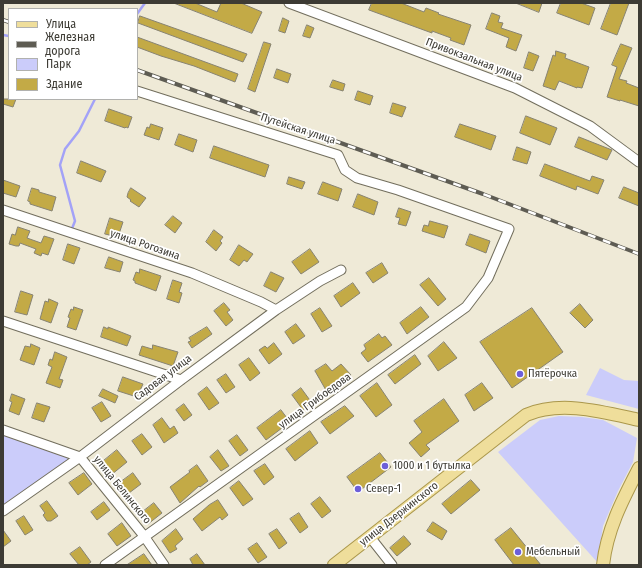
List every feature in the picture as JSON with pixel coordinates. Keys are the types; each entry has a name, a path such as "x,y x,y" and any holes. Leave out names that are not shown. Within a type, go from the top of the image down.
{"main road":[{"name":"улица Дзержинского","path":"334,565 526,415 536,411 563,408 582,409 637,420"},
{"path":"603,565 614,520 623,497 638,470"}],"street":[{"name":"Привокзальная улица","path":"289,3 514,88 590,126 639,162"},
{"name":"Путейская улица","path":"138,91 338,155 345,170 357,178 398,190 509,229"},
{"name":"улица Рогозина","path":"3,210 192,273 262,302 276,310"},
{"name":"улица Грибоедова","path":"105,565 466,307 488,278 509,229"},
{"name":"Садовая улица","path":"3,511 80,457 276,310 320,281 341,270"},
{"path":"3,321 181,380"},
{"name":"улица Белинского","path":"3,430 80,457 144,536 164,565"},
{"path":"370,537 392,565"}],"green space":[{"path":"600,368 624,380 639,381 639,409 586,395"},
{"path":"559,416 603,420 637,438 633,462 618,491 603,526 598,563 498,452 540,420"},
{"path":"3,433 73,458 3,506"}],"building":[{"path":"174,3 195,3 217,12 221,3 241,3 262,12 252,33"},
{"path":"372,3 401,3 424,12 426,8 439,13 438,14 471,25 464,45 450,40 451,38 432,31 432,33 369,10"},
{"path":"516,3 542,3 539,12"},
{"path":"561,3 581,3 595,8 589,25 557,13"},
{"path":"611,3 629,3 617,35 601,29"},
{"path":"492,13 500,16 498,22 503,23 501,28 522,35 516,51 506,47 509,38 486,29"},
{"path":"140,16 247,54 243,62 138,23"},
{"path":"283,18 289,21 285,33 279,31"},
{"path":"307,25 314,28 310,38 303,36"},
{"path":"138,37 238,74 235,82 194,66 138,47"},
{"path":"264,42 271,44 255,92 248,89"},
{"path":"621,44 632,48 619,79 627,81 626,83 639,88 639,106 607,97 617,67 612,65"},
{"path":"556,51 566,54 565,58 589,67 582,88 577,88 559,81 555,90 543,86 553,55 555,56"},
{"path":"529,52 539,56 533,71 524,68"},
{"path":"277,69 291,74 288,83 274,78"},
{"path":"333,80 345,84 343,91 330,87"},
{"path":"358,91 373,96 370,105 355,100"},
{"path":"3,99 16,100 13,107 3,104"},
{"path":"393,103 406,107 402,117 390,113"},
{"path":"109,109 132,117 128,128 105,121"},
{"path":"526,116 557,128 550,145 520,133"},
{"path":"151,124 163,128 159,140 144,135 147,127 149,128"},
{"path":"460,124 496,136 491,150 455,137"},
{"path":"179,134 197,140 193,152 175,145"},
{"path":"579,137 612,150 607,160 575,147"},
{"path":"214,146 269,165 265,177 210,158"},
{"path":"517,147 531,152 527,164 513,160"},
{"path":"81,161 106,171 101,182 77,173"},
{"path":"545,164 590,181 592,176 604,180 598,194 577,186 576,190 540,176"},
{"path":"289,177 305,182 302,189 287,184"},
{"path":"3,180 20,186 16,197 3,193"},
{"path":"323,182 342,189 338,201 318,194"},
{"path":"624,187 639,193 639,206 619,198"},
{"path":"32,188 39,190 39,192 56,197 52,211 30,204 28,201"},
{"path":"131,188 146,198 139,207 127,197"},
{"path":"358,194 378,202 374,215 353,207"},
{"path":"399,208 411,212 406,226 398,224 400,218 396,217"},
{"path":"173,216 182,223 175,233 165,225"},
{"path":"110,218 123,222 118,237 105,234"},
{"path":"430,221 448,226 444,238 422,231 424,225 428,226"},
{"path":"18,227 30,231 27,238 41,243 44,236 54,239 48,255 42,253 41,256 34,253 36,249 20,243 19,246 9,244 12,234 15,235"},
{"path":"214,230 223,237 220,241 222,243 216,251 206,242"},
{"path":"470,234 490,241 486,253 466,245"},
{"path":"68,244 80,248 74,264 63,260"},
{"path":"239,245 253,254 247,262 244,260 239,266 230,260"},
{"path":"310,249 319,262 301,274 292,262"},
{"path":"109,257 123,262 120,272 105,268"},
{"path":"382,263 388,273 373,283 366,273"},
{"path":"140,269 161,276 156,291 135,283 133,280 136,272 139,273"},
{"path":"271,272 284,278 276,292 264,286"},
{"path":"429,278 446,299 438,306 420,285"},
{"path":"173,280 182,283 179,292 182,293 179,303 167,299"},
{"path":"353,283 360,293 341,307 334,296"},
{"path":"21,291 33,295 27,315 15,312"},
{"path":"49,299 58,303 51,323 40,319 45,301 48,302"},
{"path":"224,303 230,310 227,312 233,320 226,326 214,311"},
{"path":"580,304 593,320 585,328 570,313"},
{"path":"74,307 83,310 76,330 67,327 70,318 68,317 71,309 73,310"},
{"path":"421,307 429,317 407,334 400,323"},
{"path":"320,308 332,326 322,332 311,314"},
{"path":"532,308 563,352 512,388 480,342"},
{"path":"296,324 305,336 293,344 285,332"},
{"path":"104,327 108,329 108,327 131,336 127,346 101,337"},
{"path":"207,327 212,334 192,348 188,342 191,341 189,338"},
{"path":"379,334 382,338 385,336 392,345 368,362 361,353 366,349 364,345"},
{"path":"444,342 457,358 438,371 428,356"},
{"path":"274,343 282,354 269,364 259,350 265,346 267,348"},
{"path":"31,344 40,348 34,365 20,360 25,346 30,347"},
{"path":"153,345 178,352 173,366 139,355 142,346 152,349"},
{"path":"55,352 67,357 59,379 63,380 60,388 46,383 52,367 48,365"},
{"path":"415,355 421,364 395,384 388,375"},
{"path":"249,358 260,373 250,381 239,365"},
{"path":"326,364 332,371 341,364 351,375 327,392 315,371"},
{"path":"226,374 235,387 226,393 217,380"},
{"path":"123,377 143,384 137,397 118,391"},
{"path":"377,383 392,405 376,417 360,396"},
{"path":"482,383 493,398 474,411 465,395"},
{"path":"207,387 219,403 209,410 198,394"},
{"path":"301,388 312,403 303,410 292,395"},
{"path":"103,389 118,396 115,403 99,396"},
{"path":"12,394 25,399 19,415 9,411 12,402 10,401"},
{"path":"444,399 459,421 426,445 430,449 421,457 409,443 422,432 414,421"},
{"path":"102,402 111,416 101,422 92,408"},
{"path":"37,403 50,407 44,422 32,418"},
{"path":"184,404 192,415 184,421 176,410"},
{"path":"345,406 354,416 330,434 321,422"},
{"path":"281,410 290,422 266,440 257,428"},
{"path":"162,418 170,429 174,426 178,433 164,443 153,425"},
{"path":"310,431 318,443 295,461 286,449"},
{"path":"142,434 152,447 142,455 132,441"},
{"path":"237,435 248,450 240,456 229,441"},
{"path":"117,450 127,462 111,475 101,463"},
{"path":"218,450 229,466 221,471 210,457"},
{"path":"380,453 391,467 358,492 347,477"},
{"path":"265,464 274,477 264,485 254,471"},
{"path":"197,465 208,481 200,487 199,486 180,503 170,487"},
{"path":"84,473 92,484 78,495 69,483"},
{"path":"133,473 141,484 125,496 118,487 118,484"},
{"path":"471,480 480,490 451,514 442,504"},
{"path":"239,481 253,499 243,506 230,488"},
{"path":"320,497 331,511 322,518 311,504"},
{"path":"218,500 228,515 222,520 220,517 202,531 193,519 209,505"},
{"path":"47,501 58,516 51,521 47,521 43,515 45,513 40,506"},
{"path":"104,502 110,510 97,520 91,512"},
{"path":"154,503 162,513 148,524 140,514"},
{"path":"299,513 308,527 300,533 290,519"},
{"path":"24,516 33,530 25,535 16,521"},
{"path":"433,522 447,531 442,540 427,531"},
{"path":"122,523 131,536 117,546 108,534"},
{"name":"Мебельный","path":"511,528 541,565 514,565 495,540"},
{"path":"176,529 183,539 175,546 177,549 170,553 162,541"},
{"path":"277,529 287,543 279,549 269,534"},
{"path":"3,530 11,541 3,547"},
{"path":"404,536 411,544 397,556 390,548"},
{"path":"257,543 267,557 258,563 248,549"},
{"path":"80,547 91,562 87,565 79,565 70,554"},
{"path":"144,554 152,565 127,565"},
{"path":"197,554 205,565 193,565 190,559"}],"waterway":[{"path":"138,13 145,3"},
{"path":"3,35 8,36"},
{"path":"71,231 75,221 60,165 65,149 79,131 94,100"}],"railway":[{"path":"3,20 8,22"},
{"path":"138,70 483,194 639,254"}],"place":[{"name":"Пятёрочка","path":"520,374"},
{"name":"1000 и 1 бутылка","path":"385,466"},
{"name":"Север-1","path":"358,489"},
{"name":"Мебельный","path":"518,552"}]}
